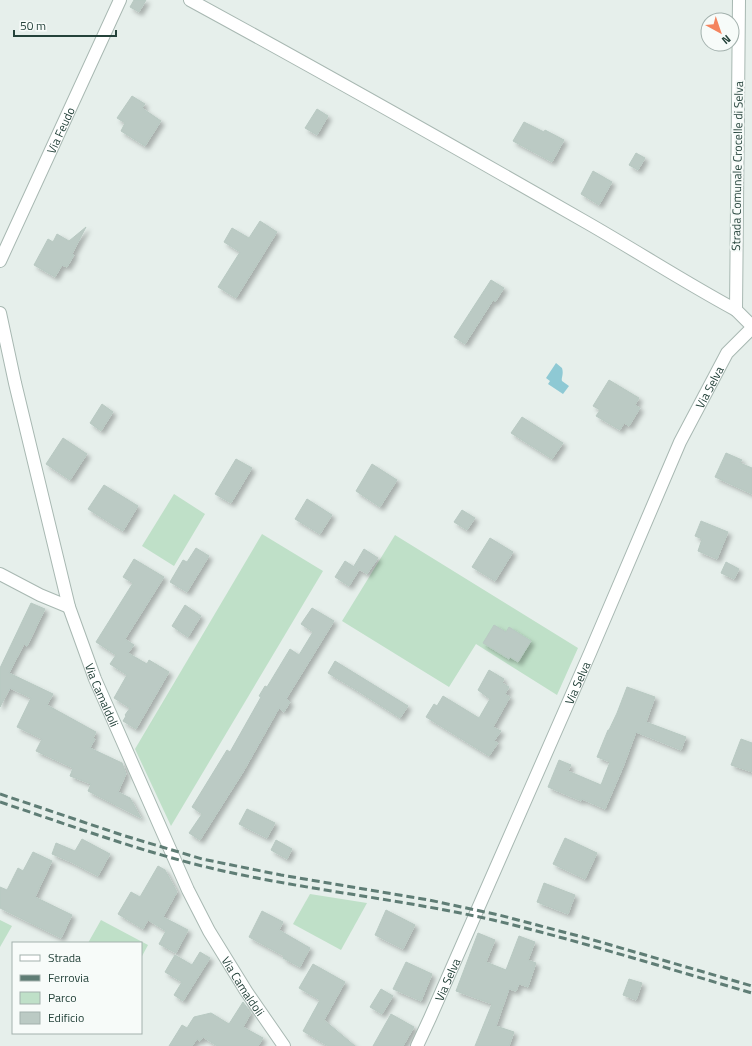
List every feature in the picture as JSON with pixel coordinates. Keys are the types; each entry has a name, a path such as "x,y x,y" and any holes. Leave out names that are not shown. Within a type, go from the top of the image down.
{"street":[{"name":"Via Feudo","path":"0,261 120,0"},
{"path":"190,0 466,153 591,225 736,310 752,327"},
{"name":"Strada Comunale Crocelle di Selva","path":"736,310 739,0"},
{"name":"Via Camaldoli","path":"0,313 14,383 69,607 95,679 188,890 209,931 242,984 284,1046"},
{"name":"Via Selva","path":"417,1046 590,653 680,442 727,352 752,327"},
{"path":"0,574 40,595 69,607"}],"green space":[{"path":"174,494 205,514 174,566 142,546"},
{"path":"262,534 323,571 171,826 135,749"},
{"path":"395,535 578,648 557,695 476,644 449,687 342,621"},
{"path":"310,894 367,903 341,950 293,924"},
{"path":"0,920 12,926 0,947"},
{"path":"101,920 148,945 142,956 142,942 89,942"}],"water":[{"path":"556,363 562,368 562,381 569,386 563,394 548,384 550,381 546,378"}],"building":[{"path":"134,0 146,0 139,12 130,7"},
{"path":"132,96 145,104 142,108 161,121 145,146 121,131 125,123 117,118"},
{"path":"317,109 328,116 317,135 305,128"},
{"path":"524,122 544,132 545,130 564,140 552,162 513,141"},
{"path":"636,153 645,158 638,170 629,165"},
{"path":"593,171 612,182 599,205 581,194"},
{"path":"260,221 277,232 236,298 218,287 240,252 224,242 232,228 249,238"},
{"path":"86,227 67,267 62,265 55,277 34,265 48,239 53,242 57,234 69,241"},
{"path":"491,280 504,288 495,302 493,300 465,344 454,337"},
{"path":"609,380 639,398 635,405 640,408 629,426 624,423 620,430 596,416 600,410 593,406"},
{"path":"102,404 113,412 101,431 90,423"},
{"path":"522,417 563,443 552,459 511,433"},
{"path":"63,438 87,454 70,480 46,464"},
{"path":"726,453 742,460 740,463 752,468 752,494 715,477"},
{"path":"236,459 252,468 231,503 215,494"},
{"path":"372,464 397,480 380,507 356,491"},
{"path":"104,485 138,506 123,531 88,509"},
{"path":"307,499 332,515 320,534 295,519"},
{"path":"462,510 475,518 467,530 454,522"},
{"path":"701,521 728,532 717,559 698,551 702,539 695,536"},
{"path":"490,538 513,552 495,581 472,567"},
{"path":"196,548 209,556 187,592 170,582 183,560 187,562"},
{"path":"364,549 378,558 367,574 354,566"},
{"path":"134,559 164,577 125,639 134,645 128,653 147,664 149,660 169,672 136,729 123,721 130,708 114,698 127,675 110,664 116,655 96,642 133,583 123,577"},
{"path":"345,561 359,570 349,586 335,577"},
{"path":"726,562 739,569 734,579 721,573"},
{"path":"31,603 45,609 27,646 24,644 9,673 53,694 47,705 96,732 93,738 95,739 90,748 122,763 126,774 118,792 130,798 141,818 88,791 91,784 70,776 73,768 36,751 42,739 17,727 31,698 10,688 0,707 0,668"},
{"path":"185,605 201,616 188,637 172,626"},
{"path":"312,608 334,621 286,699 290,702 284,712 279,708 243,772 200,840 189,833 202,814 192,807 227,750 230,752 261,697 259,696 265,686 267,687 290,649 299,655 313,632 301,624"},
{"path":"494,625 506,632 509,627 531,641 518,662 510,657 509,659 483,643"},
{"path":"335,661 408,706 400,718 328,673"},
{"path":"489,670 504,679 502,683 509,687 505,694 510,697 493,727 501,731 494,741 498,743 489,756 426,717 434,704 437,706 443,696 479,718 490,699 478,690"},
{"path":"627,687 655,697 646,722 686,737 681,750 636,732 605,809 548,787 559,760 571,765 568,771 601,785 610,762 597,757"},
{"path":"741,739 752,743 752,772 731,765"},
{"path":"247,809 275,823 267,838 239,824"},
{"path":"565,838 597,853 585,879 553,864"},
{"path":"82,839 110,854 98,876 52,854 56,843 75,851"},
{"path":"276,840 292,849 287,859 271,850"},
{"path":"33,852 52,861 35,897 72,915 61,938 0,908 0,887 7,890 18,868 23,871"},
{"path":"158,866 165,870 177,892 163,917 188,930 176,953 159,944 166,931 148,920 143,929 118,914 131,892 140,897"},
{"path":"544,883 575,895 568,914 537,902"},
{"path":"386,910 415,925 403,949 375,935"},
{"path":"262,911 283,922 279,930 310,948 300,967 283,958 284,956 249,937"},
{"path":"478,933 495,940 486,962 506,970 519,936 535,942 528,960 536,963 528,987 519,984 516,991 509,989 496,1026 514,1032 509,1046 475,1046 492,1004 456,991"},
{"path":"200,952 210,958 183,1001 174,995 182,982 165,972 175,955 192,965"},
{"path":"406,962 432,974 421,1001 393,989"},
{"path":"313,964 345,982 324,1020 355,1046 328,1046 303,1031 320,1000 299,988"},
{"path":"629,979 642,983 636,1000 623,995"},
{"path":"381,989 393,996 382,1014 370,1007"},
{"path":"243,1002 251,1013 243,1027 263,1038 258,1046 217,1046 203,1037 200,1041 197,1039 192,1046 169,1046 182,1025 187,1028 194,1017 211,1013 229,1024"},
{"path":"391,1014 414,1027 403,1046 373,1046"}],"railway":[{"path":"0,794 122,835 202,859 281,875 429,900 499,915 590,939 752,986"},
{"path":"0,802 113,840 199,865 261,879 427,907 493,920 591,946 752,993"}]}
